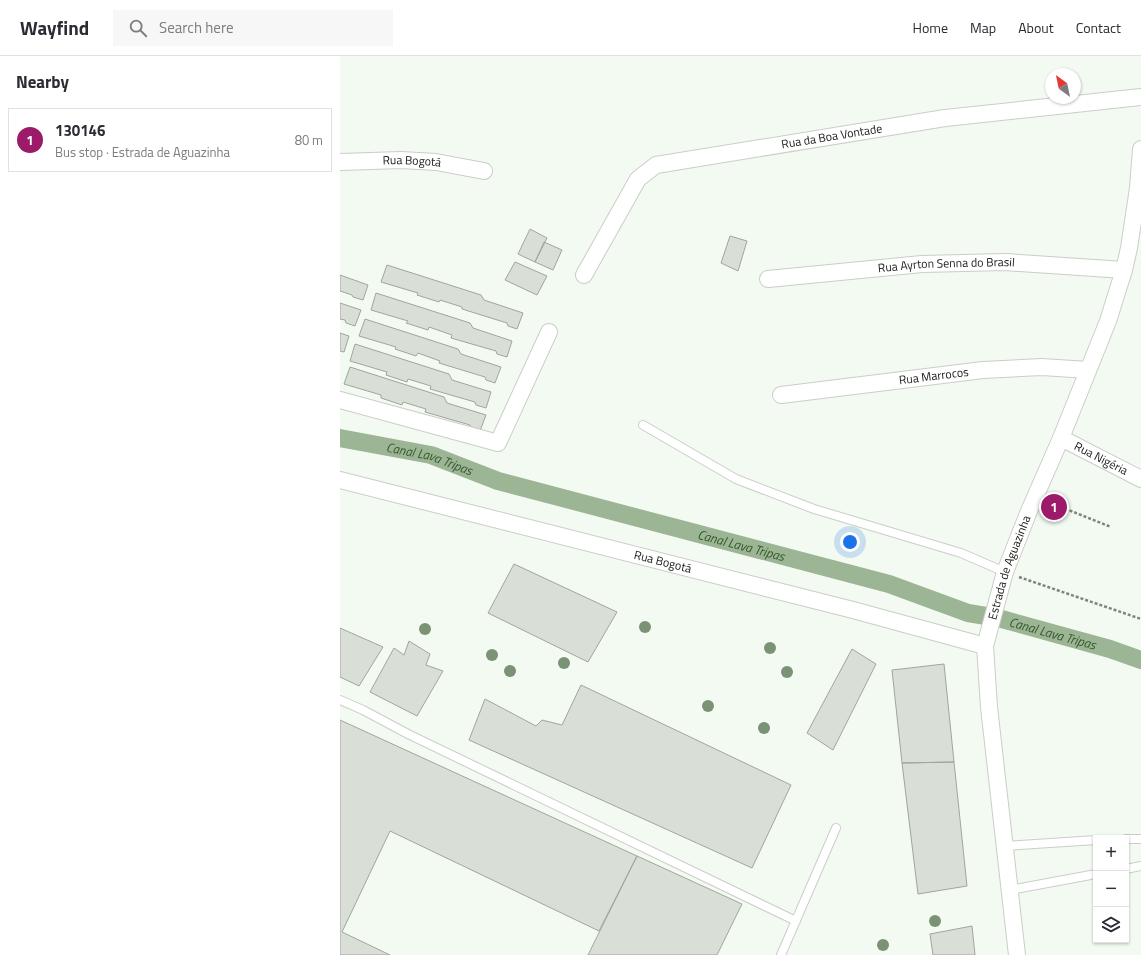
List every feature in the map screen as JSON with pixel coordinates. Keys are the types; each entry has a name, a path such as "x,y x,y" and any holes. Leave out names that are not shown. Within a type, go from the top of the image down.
{"street":[{"name":"Rua da Boa Vontade","path":"584,275 638,179 656,165 945,118 1141,98"},
{"name":"Estrada de Aguazinha","path":"1017,955 989,707 985,646 1003,578 1108,321 1124,270 1135,251 1141,149"},
{"name":"Rua Bogotá","path":"340,162 401,160 436,162 484,171"},
{"name":"Rua Ayrton Senna do Brasil","path":"768,279 922,264 1005,262 1124,270"},
{"path":"340,400 498,443 549,332"},
{"name":"Rua Marrocos","path":"781,395 983,370 1042,368 1088,370"},
{"name":"Rua Nigéria","path":"1061,438 1141,479"},
{"name":"Rua Bogotá","path":"340,480 853,610 985,646"}],"lane":[{"path":"643,425 736,479 814,509 961,553 1003,578"},
{"path":"340,700 796,921"},
{"path":"782,955 836,828"},
{"path":"1129,839 1141,839"},
{"path":"1005,846 1093,840"},
{"path":"1129,868 1141,866"},
{"path":"1010,890 1093,875"}],"path":[{"path":"1035,497 1111,527"},
{"path":"1003,578 1141,619"}],"building":[{"path":"530,229 547,238 535,262 518,254"},
{"path":"730,236 747,241 738,271 721,263"},
{"path":"544,242 562,250 553,270 535,262"},
{"path":"515,262 547,276 537,295 505,280"},
{"path":"387,265 481,295 484,300 523,313 517,329 508,326 507,323 462,309 462,307 440,300 439,302 417,295 418,293 381,282"},
{"path":"340,275 368,285 363,300 340,291"},
{"path":"376,293 470,323 473,328 512,341 507,357 497,354 496,351 451,338 452,335 429,327 428,330 406,323 408,321 371,310"},
{"path":"340,303 361,310 355,326 346,323 345,320 340,319"},
{"path":"365,319 458,349 461,354 501,367 495,383 486,380 485,377 439,363 440,361 418,353 416,356 395,349 396,347 359,336"},
{"path":"340,333 349,336 344,352 340,351"},
{"path":"355,344 449,374 452,380 491,392 486,408 476,405 475,402 430,389 431,386 408,379 407,382 386,375 387,372 350,361"},
{"path":"350,367 444,397 447,403 486,415 480,431 471,428 470,425 425,412 426,409 403,402 402,405 381,398 381,395 344,384"},
{"path":"514,564 617,612 588,662 488,613"},
{"path":"340,628 383,647 359,686 340,677"},
{"path":"409,641 430,654 426,665 443,671 417,716 370,692 394,648 404,655"},
{"path":"852,649 876,664 833,750 807,733"},
{"path":"944,664 954,762 902,763 892,670"},
{"path":"581,685 791,785 752,868 469,740 485,699 536,726 542,720 562,725"},
{"path":"340,720 637,856 599,931 390,831 342,932 390,955 340,955"},
{"path":"954,762 967,886 918,894 902,763"},
{"path":"637,856 742,904 717,955 588,955"},
{"path":"972,926 975,955 933,955 930,934"}],"waterway":[{"name":"Canal Lava Tripas","path":"340,438 431,455 498,481 889,584 968,613 998,618 1110,649 1141,660"}],"place":[{"name":"130146","path":"1054,507"}]}
